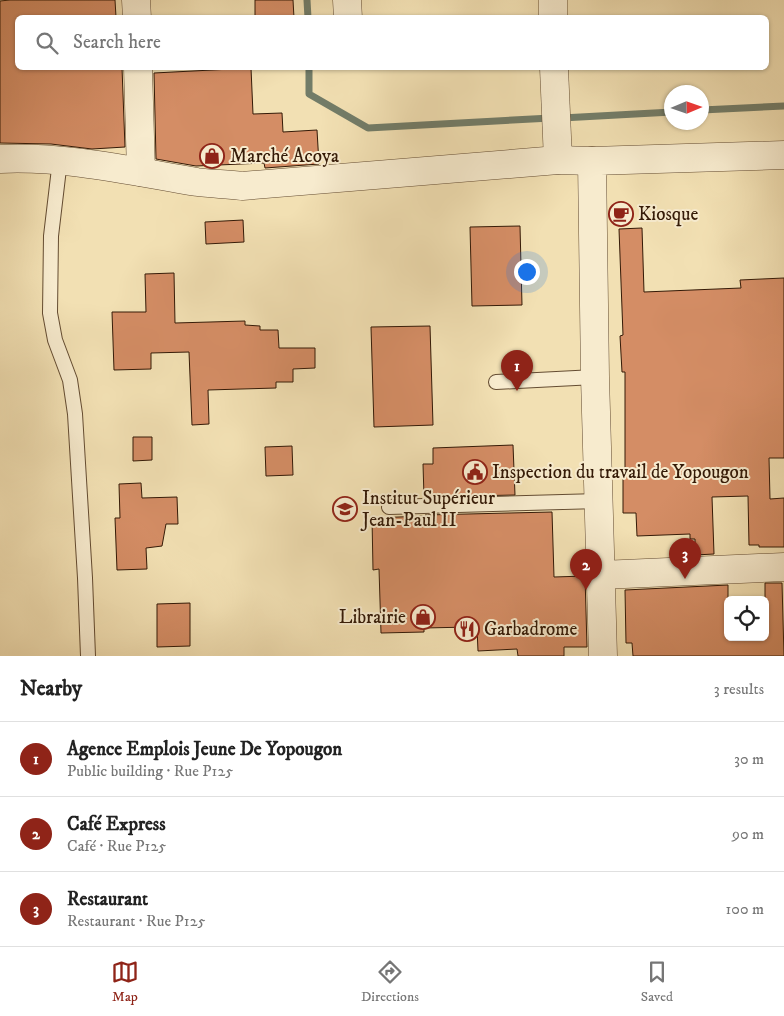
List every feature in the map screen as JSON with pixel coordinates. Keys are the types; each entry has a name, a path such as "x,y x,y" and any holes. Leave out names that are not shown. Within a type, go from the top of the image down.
{"street":[{"path":"136,0 137,15"},
{"path":"347,0 348,15"},
{"path":"553,0 553,15"},
{"path":"138,70 141,172"},
{"path":"554,70 558,160"},
{"path":"0,158 60,160 199,182 242,186 558,160 592,161 784,154"},
{"path":"592,161 595,377 603,656"},
{"path":"601,575 784,567"}],"lane":[{"path":"60,160 51,236 50,313 55,340 70,380 75,414 88,656"},
{"path":"496,382 595,377"},
{"path":"389,507 599,501"}],"building":[{"path":"115,0 116,15 15,15 15,70 122,70 125,147 92,149 51,144 0,143 0,1"},
{"path":"255,0 293,0 294,15 255,15"},
{"path":"251,70 253,114 282,113 283,132 317,130 319,164 265,168 264,163 196,166 156,159 154,73"},
{"path":"243,220 244,242 206,244 205,222"},
{"path":"520,226 522,305 472,306 470,227"},
{"path":"642,228 644,292 741,288 740,280 784,278 784,458 769,458 770,499 784,498 784,547 749,545 748,496 712,497 714,554 695,555 695,539 690,539 690,534 637,536 636,513 623,513 625,372 622,372 620,336 623,335 619,229"},
{"path":"174,273 175,323 245,321 245,325 260,326 260,330 278,330 279,348 315,348 315,368 293,369 293,382 276,382 276,388 208,390 209,424 192,425 189,352 151,353 151,369 114,370 112,312 146,312 145,274"},
{"path":"430,326 433,425 374,427 371,327"},
{"path":"133,437 152,437 152,460 133,461"},
{"path":"513,445 515,495 424,497 423,464 433,464 433,448"},
{"path":"292,446 293,475 266,476 265,447"},
{"path":"141,483 142,498 177,497 178,524 166,524 162,546 146,548 147,569 117,570 115,518 120,518 119,484"},
{"path":"552,512 554,577 585,576 587,647 564,647 564,656 518,656 517,649 478,651 477,628 424,628 424,632 381,633 379,569 373,570 372,518"},
{"path":"765,583 782,583 784,656 633,656 632,643 626,643 625,590 728,585 728,596 724,596 724,641 769,641 769,596 765,596"},
{"path":"190,603 190,646 157,647 157,604"}],"waterway":[{"path":"307,0 308,15"},
{"path":"309,70 309,94 368,128 551,118"},
{"path":"709,110 784,106"},
{"path":"562,118 664,112"}],"place":[{"name":"Marché Acoya","path":"212,156"},
{"name":"Kiosque","path":"621,214"},
{"name":"Agence Emplois Jeune De Yopougon","path":"517,391"},
{"name":"Inspection du travail de Yopougon","path":"475,472"},
{"name":"Institut Supérieur Jean-Paul II","path":"345,509"},
{"name":"Restaurant","path":"685,579"},
{"name":"Café Express","path":"586,590"},
{"name":"Librairie","path":"423,617"},
{"name":"Garbadrome","path":"467,629"}]}
